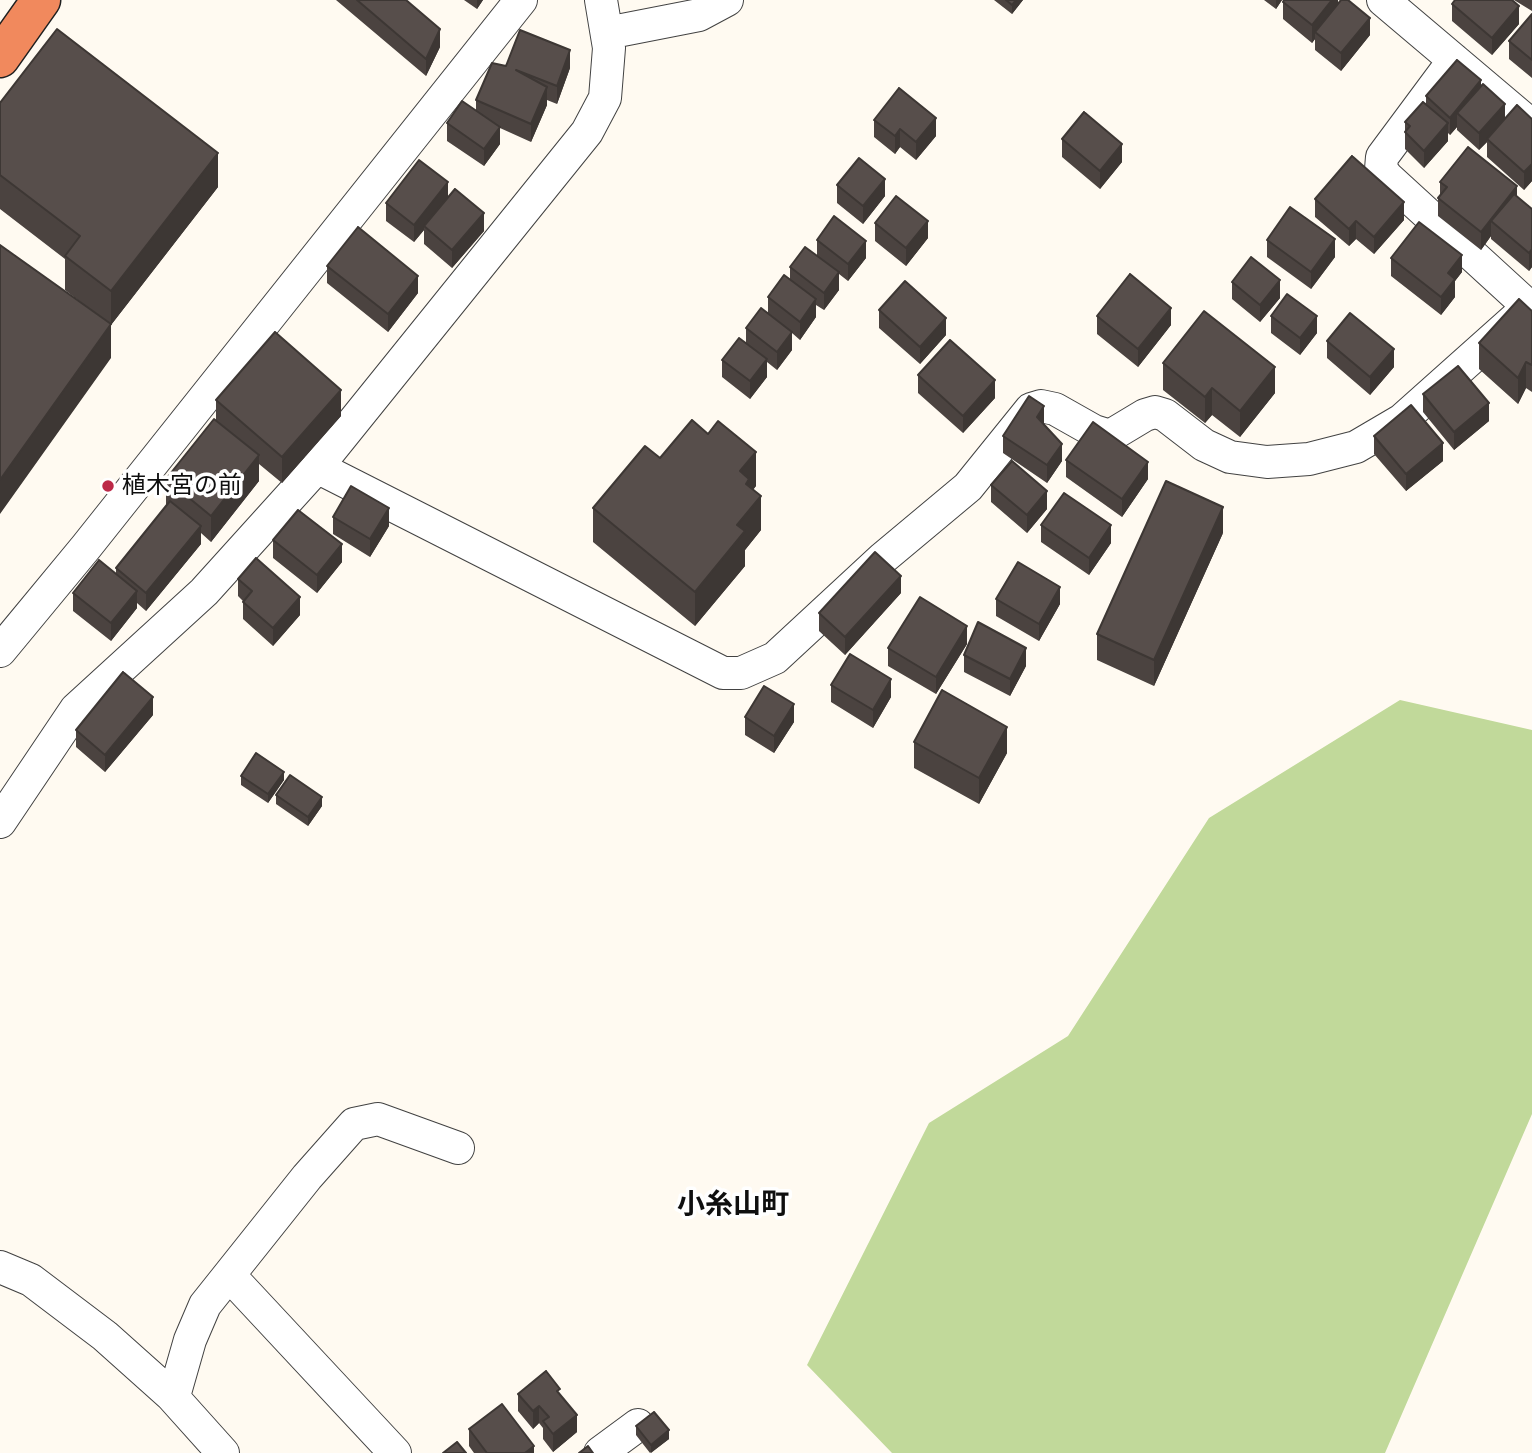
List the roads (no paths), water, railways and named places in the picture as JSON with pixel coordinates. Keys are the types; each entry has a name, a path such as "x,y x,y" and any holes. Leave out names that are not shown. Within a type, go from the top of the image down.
{"highway":[{"path":"0,58 41,0"}],"street":[{"path":"0,651 103,526 521,0"},
{"path":"0,822 76,709 205,592 317,467 587,132 605,98 609,48 601,0"},
{"path":"607,33 699,15 727,0"},
{"path":"1383,0 1532,126"},
{"path":"317,467 723,673 741,673 775,658 883,558 968,487 1031,409 1041,406 1055,409 1094,431 1111,436 1145,415 1155,412 1165,415 1204,445 1230,457 1267,463 1310,459 1356,447 1402,420 1531,306 1381,169 1382,157 1454,60"},
{"path":"171,1395 176,1389 190,1340 205,1305 307,1177 354,1124 378,1119 458,1148"},
{"path":"0,1267 31,1280 105,1336 171,1395 223,1453"},
{"path":"229,1275 395,1453"},
{"path":"600,1453 638,1425"}],"place":[{"name":"植木宮の前","path":"108,486"}],"district":[{"name":"小糸山町","path":"733,1204"}]}
